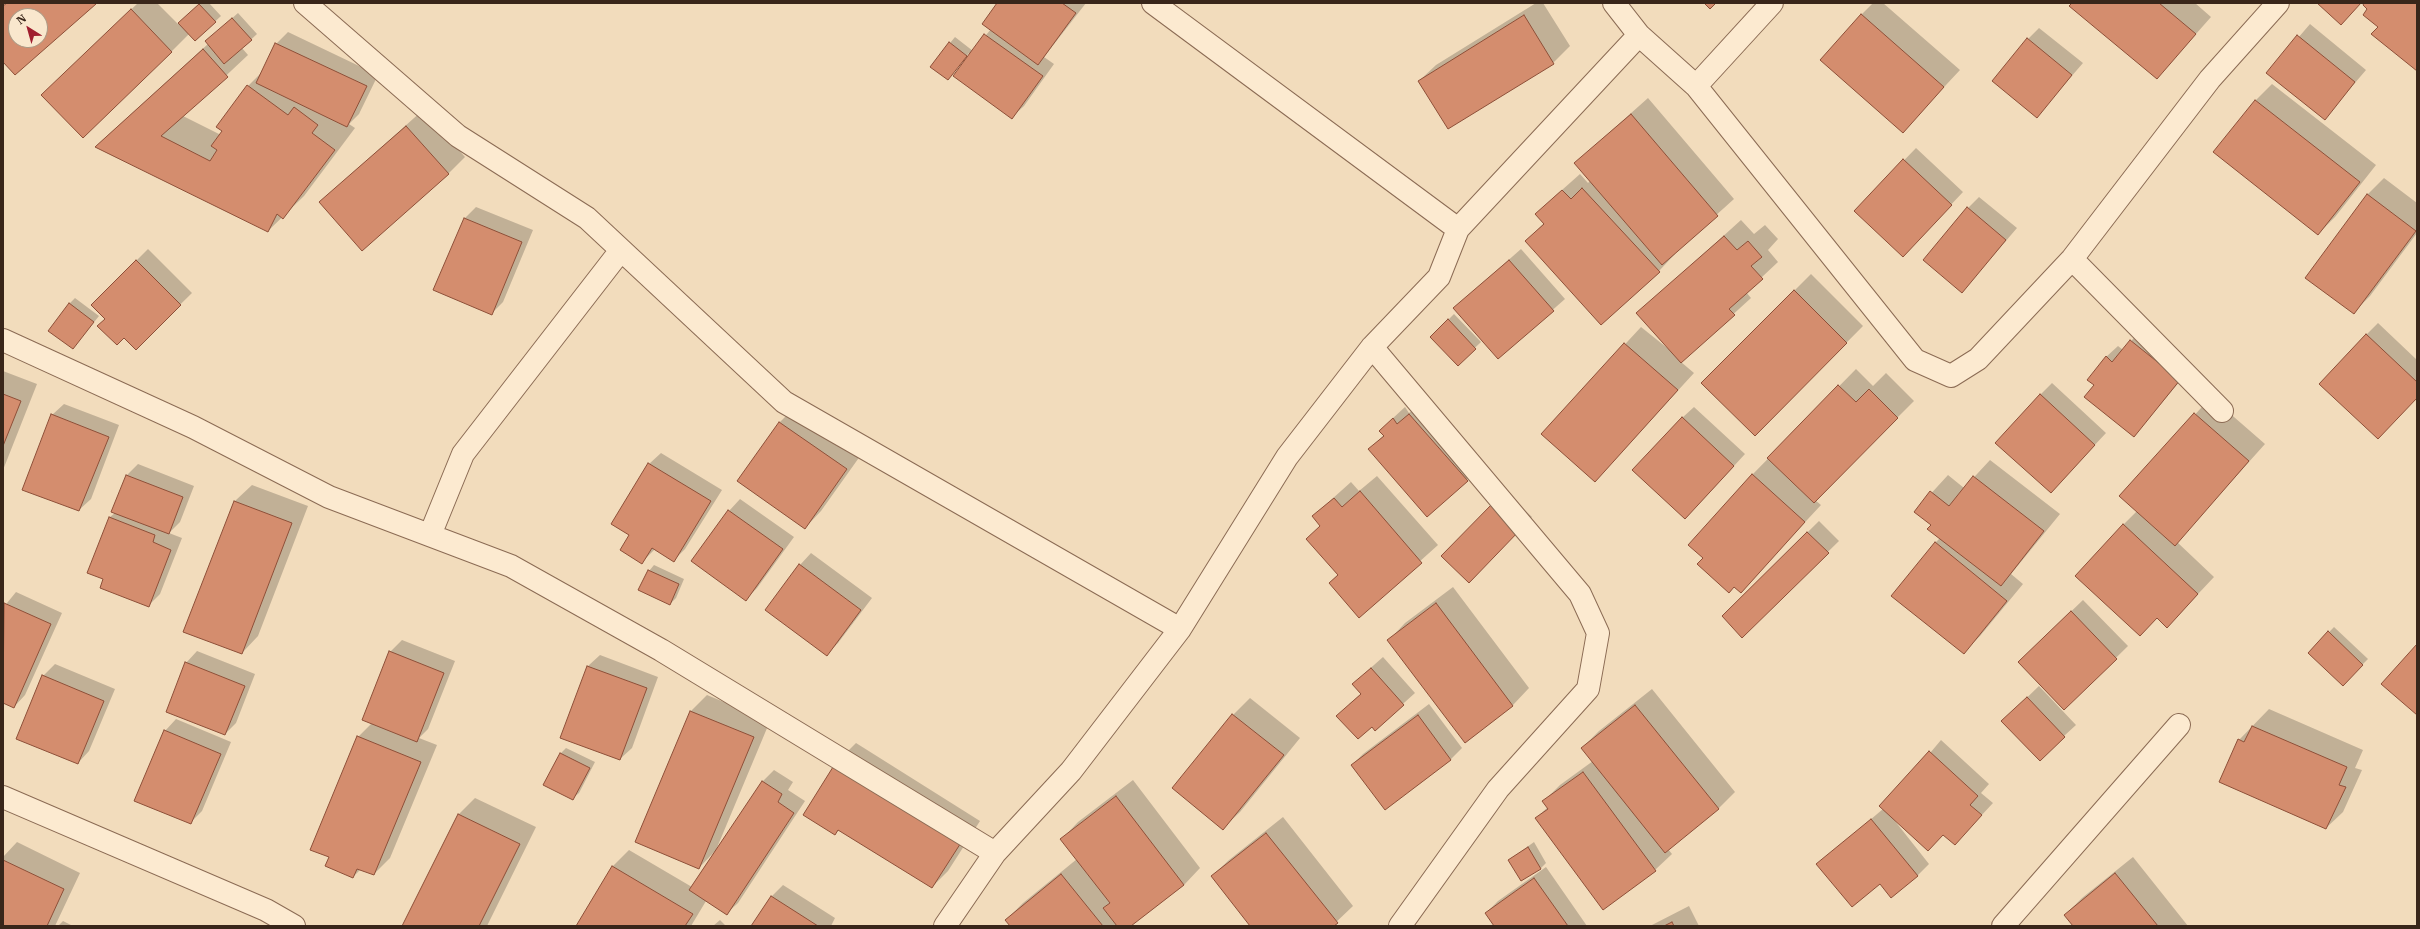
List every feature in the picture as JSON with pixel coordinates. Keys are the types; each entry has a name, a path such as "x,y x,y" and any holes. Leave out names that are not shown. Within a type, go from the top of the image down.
{"street":[{"path":"305,3 458,136 587,218 784,402 1180,629"},
{"path":"1153,3 1458,229"},
{"path":"1614,3 1639,35 1696,86 1915,360 1951,376 1978,359 2072,259 2210,79 2278,3"},
{"path":"1696,86 1772,3"},
{"path":"945,926 996,853 1071,771 1180,629 1287,457 1372,347 1439,276 1458,229 1639,35"},
{"path":"430,535 463,454 621,250"},
{"path":"2072,259 2222,410"},
{"path":"3,340 193,427 329,497 511,566 661,650 996,853"},
{"path":"1372,347 1580,594 1598,633 1588,689 1498,789 1400,926"},
{"path":"2002,926 2179,725"},
{"path":"3,797 266,910 294,926"}],"building":[{"path":"7,3 96,4 48,46 48,8 8,8 8,48 46,48 15,75 3,62 3,6"},
{"path":"997,3 1062,3 1076,13 1038,65 982,24"},
{"path":"1704,3 1716,3 1710,9"},
{"path":"2072,3 2159,3 2196,34 2157,79 2069,6"},
{"path":"2317,3 2361,3 2341,25"},
{"path":"2364,3 2417,3 2417,71 2371,34 2378,27 2363,15 2367,9 2363,5"},
{"path":"199,4 216,22 195,41 178,23"},
{"path":"131,9 172,52 83,138 41,95"},
{"path":"1861,14 1944,87 1903,133 1820,60"},
{"path":"1524,15 1554,64 1448,129 1418,81"},
{"path":"232,18 252,40 224,64 205,41"},
{"path":"984,34 1043,76 1012,119 953,76"},
{"path":"2297,35 2355,82 2325,120 2266,73"},
{"path":"2027,38 2072,75 2037,118 1992,81"},
{"path":"949,42 967,56 948,80 930,67"},
{"path":"275,43 367,86 347,127 256,83"},
{"path":"203,49 228,77 161,136 210,161 217,150 211,146 222,131 216,127 247,85 288,115 294,107 318,125 312,133 335,150 283,219 277,214 268,232 95,147"},
{"path":"2255,100 2360,182 2318,235 2213,152"},
{"path":"1631,114 1718,216 1662,265 1574,163"},
{"path":"406,126 449,174 362,251 319,202"},
{"path":"1903,159 1952,205 1903,257 1854,211"},
{"path":"1582,188 1660,272 1601,325 1525,241 1544,224 1535,214 1562,190 1571,199"},
{"path":"2367,194 2416,231 2354,314 2305,278"},
{"path":"1967,207 2006,240 1962,293 1923,260"},
{"path":"464,218 522,242 492,315 433,290"},
{"path":"1724,236 1737,250 1748,241 1762,257 1751,266 1763,279 1729,309 1735,315 1681,363 1636,313"},
{"path":"136,260 181,305 136,350 124,338 117,345 97,326 105,319 91,305"},
{"path":"1509,260 1554,311 1498,359 1453,308"},
{"path":"1794,290 1847,343 1755,436 1701,383"},
{"path":"69,303 94,322 73,349 48,331"},
{"path":"1448,319 1476,349 1458,366 1430,337"},
{"path":"2366,334 2417,382 2417,398 2378,439 2319,384"},
{"path":"2130,340 2180,380 2134,437 2084,397 2094,385 2087,380 2106,356 2112,362"},
{"path":"1624,343 1678,390 1595,482 1541,434"},
{"path":"1838,385 1856,402 1869,389 1898,418 1814,503 1767,458"},
{"path":"3,394 21,401 3,446"},
{"path":"2040,394 2095,445 2051,493 1995,443"},
{"path":"2194,413 2249,461 2175,546 2119,496"},
{"path":"51,414 109,437 79,511 22,490"},
{"path":"1409,414 1468,481 1427,517 1368,449 1384,436 1379,431 1393,418 1397,424"},
{"path":"1682,417 1734,466 1685,519 1632,470"},
{"path":"779,422 847,469 805,529 737,481"},
{"path":"648,463 711,501 674,562 652,548 642,564 620,550 629,535 611,524"},
{"path":"1752,474 1805,522 1741,593 1734,587 1729,593 1697,564 1703,558 1688,545"},
{"path":"126,475 183,497 169,534 111,512"},
{"path":"1973,476 2044,531 2001,586 1927,529 1931,525 1914,512 1930,491 1949,506"},
{"path":"1360,491 1422,563 1359,618 1329,583 1338,575 1306,539 1320,526 1312,516 1334,498 1342,507"},
{"path":"234,501 292,523 242,654 183,632"},
{"path":"1494,502 1521,529 1469,583 1441,556"},
{"path":"728,510 783,549 746,601 691,561"},
{"path":"109,517 155,535 153,542 171,550 149,607 100,588 103,579 87,573"},
{"path":"2123,524 2198,594 2167,628 2157,618 2140,636 2075,576"},
{"path":"1807,532 1829,553 1742,638 1722,616"},
{"path":"1935,542 2007,601 1964,654 1891,596"},
{"path":"799,564 861,610 827,656 765,610"},
{"path":"648,570 679,584 670,605 638,590"},
{"path":"4,603 51,624 14,708 3,703"},
{"path":"1436,603 1513,706 1465,743 1387,640"},
{"path":"2071,611 2117,659 2064,710 2018,662"},
{"path":"2328,631 2363,665 2343,686 2308,653"},
{"path":"2417,644 2417,715 2381,684"},
{"path":"389,651 444,673 417,742 362,720"},
{"path":"185,662 245,686 225,735 166,712"},
{"path":"587,666 647,688 620,760 560,738"},
{"path":"1371,668 1404,705 1375,731 1372,727 1358,739 1336,716 1361,694 1352,684"},
{"path":"42,675 104,701 78,764 16,739"},
{"path":"2027,697 2065,737 2040,761 2001,721"},
{"path":"1635,705 1719,809 1665,853 1581,748"},
{"path":"690,711 754,737 699,869 635,842"},
{"path":"1232,714 1284,755 1223,830 1172,788"},
{"path":"1418,715 1451,760 1385,810 1351,765"},
{"path":"2252,726 2347,767 2339,785 2346,787 2326,829 2219,782 2238,739 2244,742"},
{"path":"164,730 221,754 191,824 134,801"},
{"path":"357,736 421,762 374,875 357,869 353,878 325,866 329,857 310,850"},
{"path":"1929,751 1978,796 1970,805 1982,815 1955,845 1943,835 1928,851 1879,806"},
{"path":"560,753 590,768 573,800 543,785"},
{"path":"838,759 964,838 932,888 838,830 835,835 803,815"},
{"path":"1583,772 1656,871 1603,910 1535,818 1548,809 1542,801"},
{"path":"762,781 782,794 778,802 794,813 727,915 689,890"},
{"path":"1116,796 1184,885 1131,926 1117,926 1103,908 1110,903 1060,839"},
{"path":"458,814 520,844 479,926 402,926"},
{"path":"1871,819 1918,876 1891,898 1880,884 1852,907 1816,864"},
{"path":"1266,833 1338,923 1334,926 1250,926 1211,876"},
{"path":"1528,847 1541,869 1521,881 1508,860"},
{"path":"3,860 64,889 47,926 3,926"},
{"path":"612,866 693,914 685,926 576,926"},
{"path":"2115,873 2158,926 2073,926 2064,915"},
{"path":"1061,874 1103,926 1010,926 1005,920"},
{"path":"1534,878 1568,926 1494,926 1485,913"},
{"path":"771,896 818,926 751,926"},
{"path":"1672,922 1674,926 1664,926"}]}
